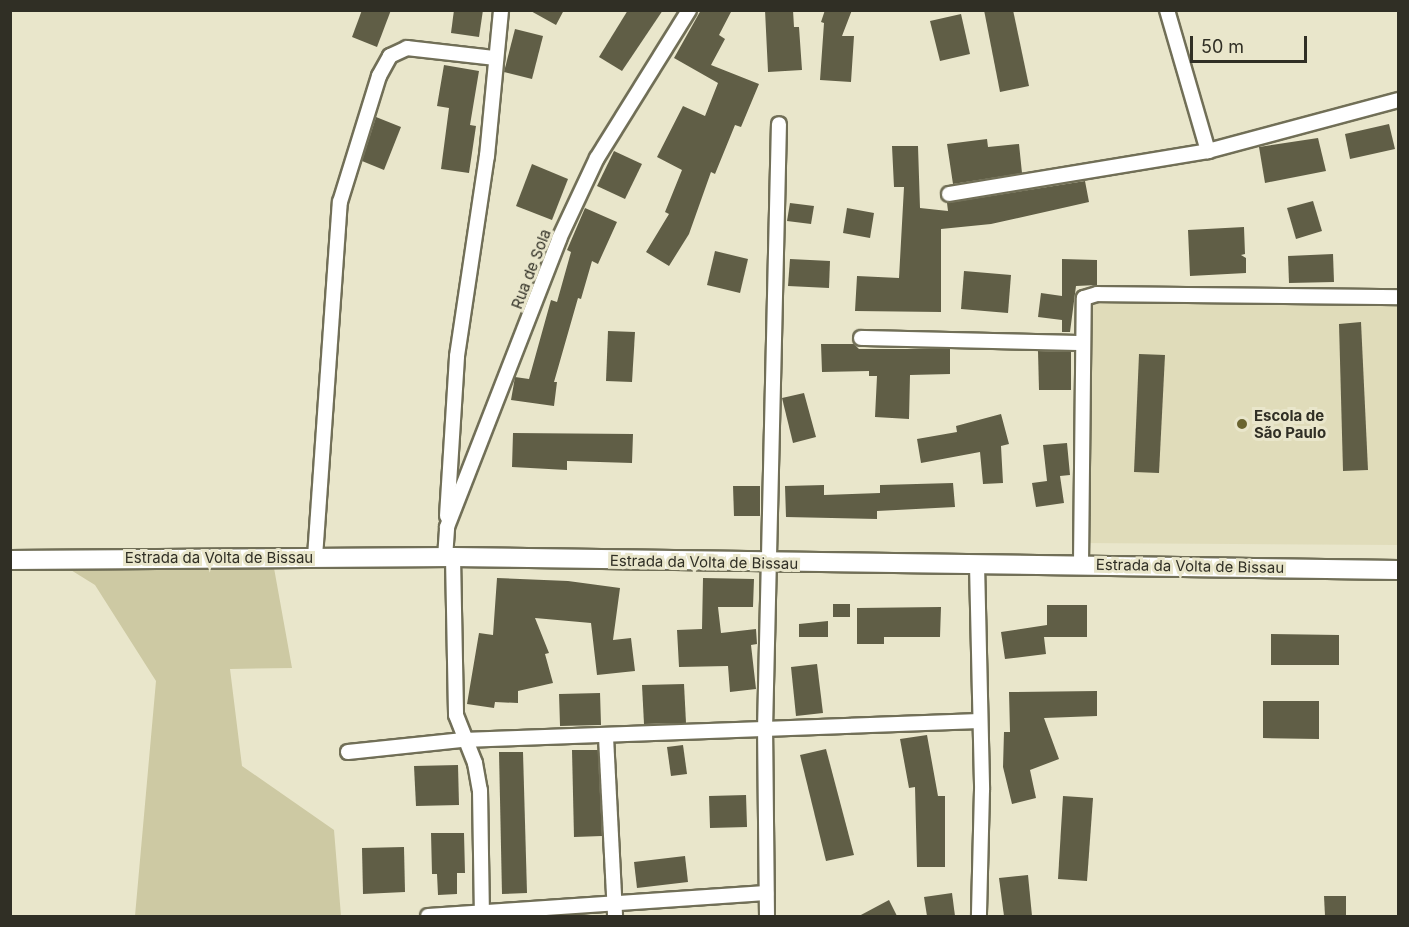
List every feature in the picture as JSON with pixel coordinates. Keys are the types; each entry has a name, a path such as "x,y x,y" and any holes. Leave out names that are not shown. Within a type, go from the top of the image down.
{"main road":[{"name":"Estrada da Volta de Bissau","path":"10,560 449,557 770,564 1081,564 1398,570"}],"street":[{"path":"447,527 457,356 488,156 501,10"},
{"name":"Rua de Sola","path":"482,916 480,790 475,764 463,740 456,715 447,527 583,187 632,98 689,10"},
{"path":"1167,10 1208,152"},
{"path":"315,557 340,202 379,76 390,56 407,48 495,58"},
{"path":"949,194 1208,152 1398,100"},
{"path":"767,916 765,730 779,124"},
{"path":"1081,564 1084,298 1097,294 1398,297"},
{"path":"861,338 1082,343"},
{"path":"977,564 980,721 979,916"},
{"path":"348,752 463,740 980,721"},
{"path":"606,736 615,916"},
{"path":"428,916 482,916 614,902 766,893"}],"shaded area":[{"name":"Escola de São Paulo","path":"1092,303 1398,306 1398,545 1080,543"},
{"path":"66,567 274,568 292,668 230,669 242,766 334,830 341,916 135,916 156,681 95,585"}],"building":[{"path":"362,10 391,10 377,47 352,37"},
{"path":"454,10 483,10 479,37 451,33"},
{"path":"529,10 564,10 556,25"},
{"path":"628,10 663,10 622,71 599,57"},
{"path":"701,10 732,10 719,35 725,39 711,65 759,84 741,127 735,125 715,174 711,172 689,234 669,266 646,252 669,214 665,212 682,170 657,157 683,106 705,116 718,83 674,58"},
{"path":"765,10 793,10 794,27 799,27 802,70 768,72"},
{"path":"825,10 852,10 842,36 854,36 851,82 820,80 824,23 821,22"},
{"path":"984,10 1013,10 1029,86 1000,92"},
{"path":"961,14 970,54 940,61 930,21"},
{"path":"515,29 543,36 532,79 504,72"},
{"path":"444,65 479,71 470,125 476,126 469,173 441,169 449,108 437,106"},
{"path":"376,117 401,127 384,170 362,161"},
{"path":"1389,124 1395,149 1350,159 1345,134"},
{"path":"1318,138 1326,171 1265,183 1259,147"},
{"path":"987,139 988,147 1019,144 1022,173 953,184 947,144"},
{"path":"892,146 918,146 920,208 948,211 947,203 1085,181 1089,202 991,224 941,229 941,312 855,311 857,276 899,278 904,187 894,187"},
{"path":"614,151 642,164 625,199 597,186"},
{"path":"532,164 568,179 552,220 516,206"},
{"path":"1313,201 1322,231 1296,239 1287,208"},
{"path":"790,203 814,206 811,224 787,221"},
{"path":"585,208 617,222 598,264 592,261 581,299 578,298 554,382 557,382 554,406 511,400 515,377 529,379 551,300 557,302 571,252 567,250"},
{"path":"847,208 874,213 870,238 843,233"},
{"path":"1244,227 1245,254 1241,255 1246,258 1246,273 1190,276 1188,230"},
{"path":"715,251 748,259 740,293 707,285"},
{"path":"1333,254 1334,282 1289,283 1288,256"},
{"path":"790,259 830,261 829,288 788,286"},
{"path":"1062,259 1097,260 1097,285 1076,286 1070,332 1062,332 1062,320 1038,317 1041,293 1062,296"},
{"path":"964,271 1011,275 1008,313 961,309"},
{"path":"1361,322 1368,470 1343,471 1339,324"},
{"path":"608,331 635,332 632,382 606,381"},
{"path":"821,344 854,344 859,349 950,349 950,374 910,375 909,419 875,417 877,376 869,376 869,371 822,372"},
{"path":"1038,351 1071,352 1071,390 1039,390"},
{"path":"1139,354 1165,355 1159,473 1134,472"},
{"path":"804,393 816,437 793,443 782,398"},
{"path":"1001,414 1009,444 1001,446 1003,483 983,484 980,452 921,463 917,439 957,432 956,426"},
{"path":"513,433 633,434 632,463 567,461 567,470 512,467"},
{"path":"1067,443 1070,475 1060,476 1064,503 1036,507 1032,483 1047,481 1043,445"},
{"path":"953,483 955,507 877,511 877,519 786,517 785,486 824,485 824,495 880,493 880,485"},
{"path":"733,486 760,486 760,516 734,516"},
{"path":"497,578 568,581 620,588 613,640 631,638 635,671 597,675 591,623 535,618 549,653 545,654 553,683 518,691 518,703 495,702 494,708 467,704 479,633 493,635"},
{"path":"703,578 754,579 753,607 718,607 721,633 756,629 757,644 751,645 756,689 730,692 728,666 679,667 677,630 702,629"},
{"path":"833,604 850,604 850,617 833,617"},
{"path":"1047,605 1087,605 1087,637 1044,637 1046,654 1005,659 1001,632 1047,625"},
{"path":"941,607 940,637 884,637 884,644 857,644 857,608"},
{"path":"828,621 828,637 799,637 799,624"},
{"path":"1271,634 1339,635 1339,665 1271,665"},
{"path":"817,664 823,713 796,716 791,667"},
{"path":"684,684 686,723 644,724 642,685"},
{"path":"1097,691 1097,716 1044,718 1059,759 1030,770 1036,798 1012,804 1003,767 1004,732 1010,732 1009,692"},
{"path":"600,693 601,725 560,726 559,694"},
{"path":"1263,701 1319,701 1319,739 1263,738"},
{"path":"927,735 938,796 945,796 945,867 917,867 915,787 909,788 900,739"},
{"path":"683,745 687,774 671,776 667,747"},
{"path":"826,749 854,855 826,861 800,755"},
{"path":"572,750 598,750 602,836 574,837"},
{"path":"499,752 523,752 527,893 502,894"},
{"path":"458,765 459,805 416,806 414,766"},
{"path":"746,795 747,827 710,828 709,796"},
{"path":"1063,796 1093,798 1087,881 1058,879"},
{"path":"431,833 464,833 465,873 457,873 457,894 438,895 437,874 432,874"},
{"path":"404,847 405,892 363,894 362,848"},
{"path":"685,856 688,882 637,888 634,862"},
{"path":"1028,875 1032,916 1004,916 999,878"},
{"path":"952,893 955,916 927,916 924,897"},
{"path":"1324,896 1346,896 1346,916 1325,916"},
{"path":"889,900 897,916 859,916"}],"place":[{"name":"Escola de São Paulo","path":"1242,424"}]}
